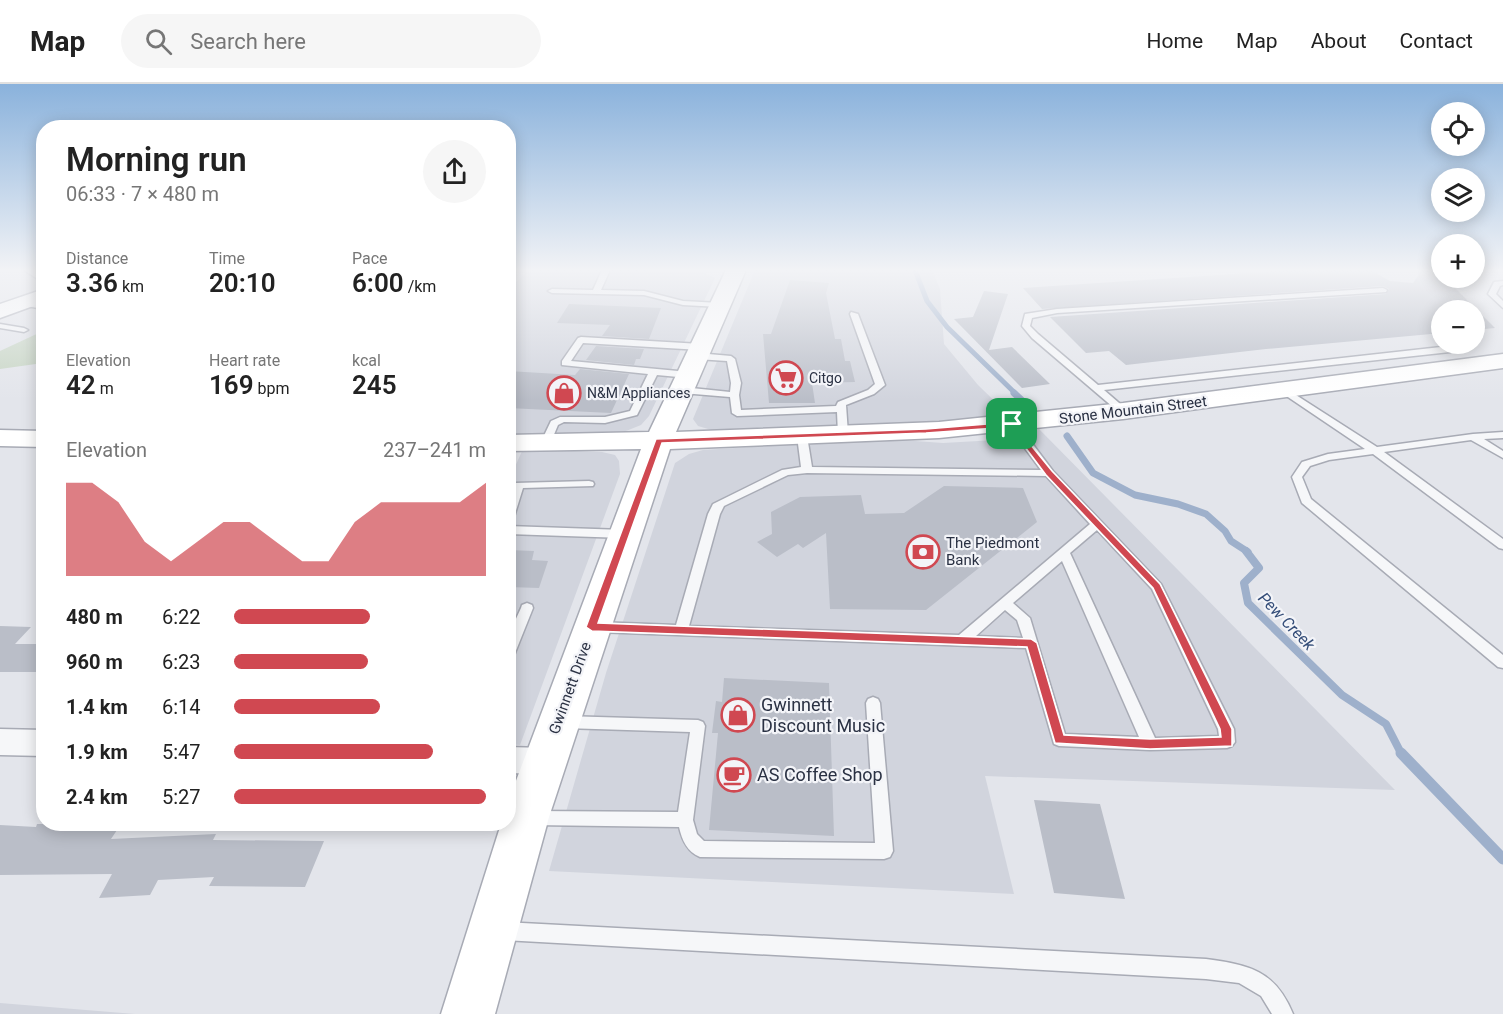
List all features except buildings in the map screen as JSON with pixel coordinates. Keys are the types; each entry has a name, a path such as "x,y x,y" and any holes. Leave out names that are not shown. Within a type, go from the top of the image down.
{"main road":[{"name":"Gwinnett Drive","path":"468,1014 526,818 526,760 558,721 659,440 716,313"},
{"name":"Stone Mountain Street","path":"516,443 802,436 842,422 926,431 1012,424 1285,391 1503,361"},
{"path":"0,438 36,439"}],"street":[{"path":"0,742 36,744"}],"lane":[{"path":"1043,313 1028,316 1026,326 1030,331 1123,411"},
{"path":"734,395 692,367 581,340 566,363 654,371 692,367 731,359 737,413 842,422 841,404 871,392 880,385 854,314"},
{"path":"0,326 24,330"},
{"path":"1097,388 1431,351"},
{"path":"546,442 554,423 563,420 604,420 634,413 654,371"},
{"path":"1285,391 1374,450 1503,545"},
{"path":"1005,603 1023,618 1059,740 1150,744 1227,742 1226,729 1157,587 1049,473 1012,424"},
{"path":"1503,435 1328,457 1306,464 1297,477 1306,501 1503,663"},
{"path":"802,436 807,470"},
{"path":"1473,437 1503,456"},
{"path":"681,630 719,504 786,472 807,470 1049,473"},
{"path":"516,493 519,485 590,484"},
{"path":"961,641 1097,524"},
{"path":"516,530 626,534"},
{"path":"1064,553 1150,744"},
{"path":"516,634 527,608"},
{"path":"592,627 1031,643"},
{"path":"558,721 699,726 685,820 690,838 700,849 884,851 873,703"},
{"path":"526,818 685,820"},
{"path":"493,931 1206,969 1242,974 1268,988 1284,1014"}],"shaded area":[{"path":"516,313 698,313 649,416 641,425 626,431 516,434"},
{"path":"737,313 942,313 944,344 978,385 1011,417 909,424 715,431 698,426 693,419"},
{"path":"1039,429 1395,790 985,776 1014,894 549,871 606,673 675,463 689,454 703,450 887,439 943,443 996,440 1032,437 1032,434"},
{"path":"523,449 602,452 615,455 619,461 620,474 520,745 516,745 516,464"},
{"path":"0,1003 135,1014 0,1014"}],"green space":[{"path":"36,334 36,364 0,369 0,351"}],"waterway":[{"name":"Pew Creek","path":"937,313 947,327 1016,394"},
{"name":"Pew Creek","path":"1014,393 1030,408"},
{"name":"Pew Creek","path":"1067,436 1093,473 1135,495 1178,504 1206,514 1225,531 1231,541 1248,552"},
{"name":"Pew Creek","path":"1246,551 1259,568 1244,583 1248,603 1342,695 1386,724 1402,755"},
{"name":"Pew Creek","path":"1401,753 1503,859"}],"place":[{"name":"Citgo","path":"786,378"},
{"name":"N&M Appliances","path":"564,393"},
{"name":"The Piedmont Bank","path":"923,552"},
{"name":"Gwinnett Discount Music","path":"738,715"},
{"name":"AS Coffee Shop","path":"734,775"}],"route":[{"path":"1012,424 1049,473 1157,587 1226,729 1227,742 1150,744 1059,740 1031,643 592,627 659,440 926,431 1012,424"}]}
